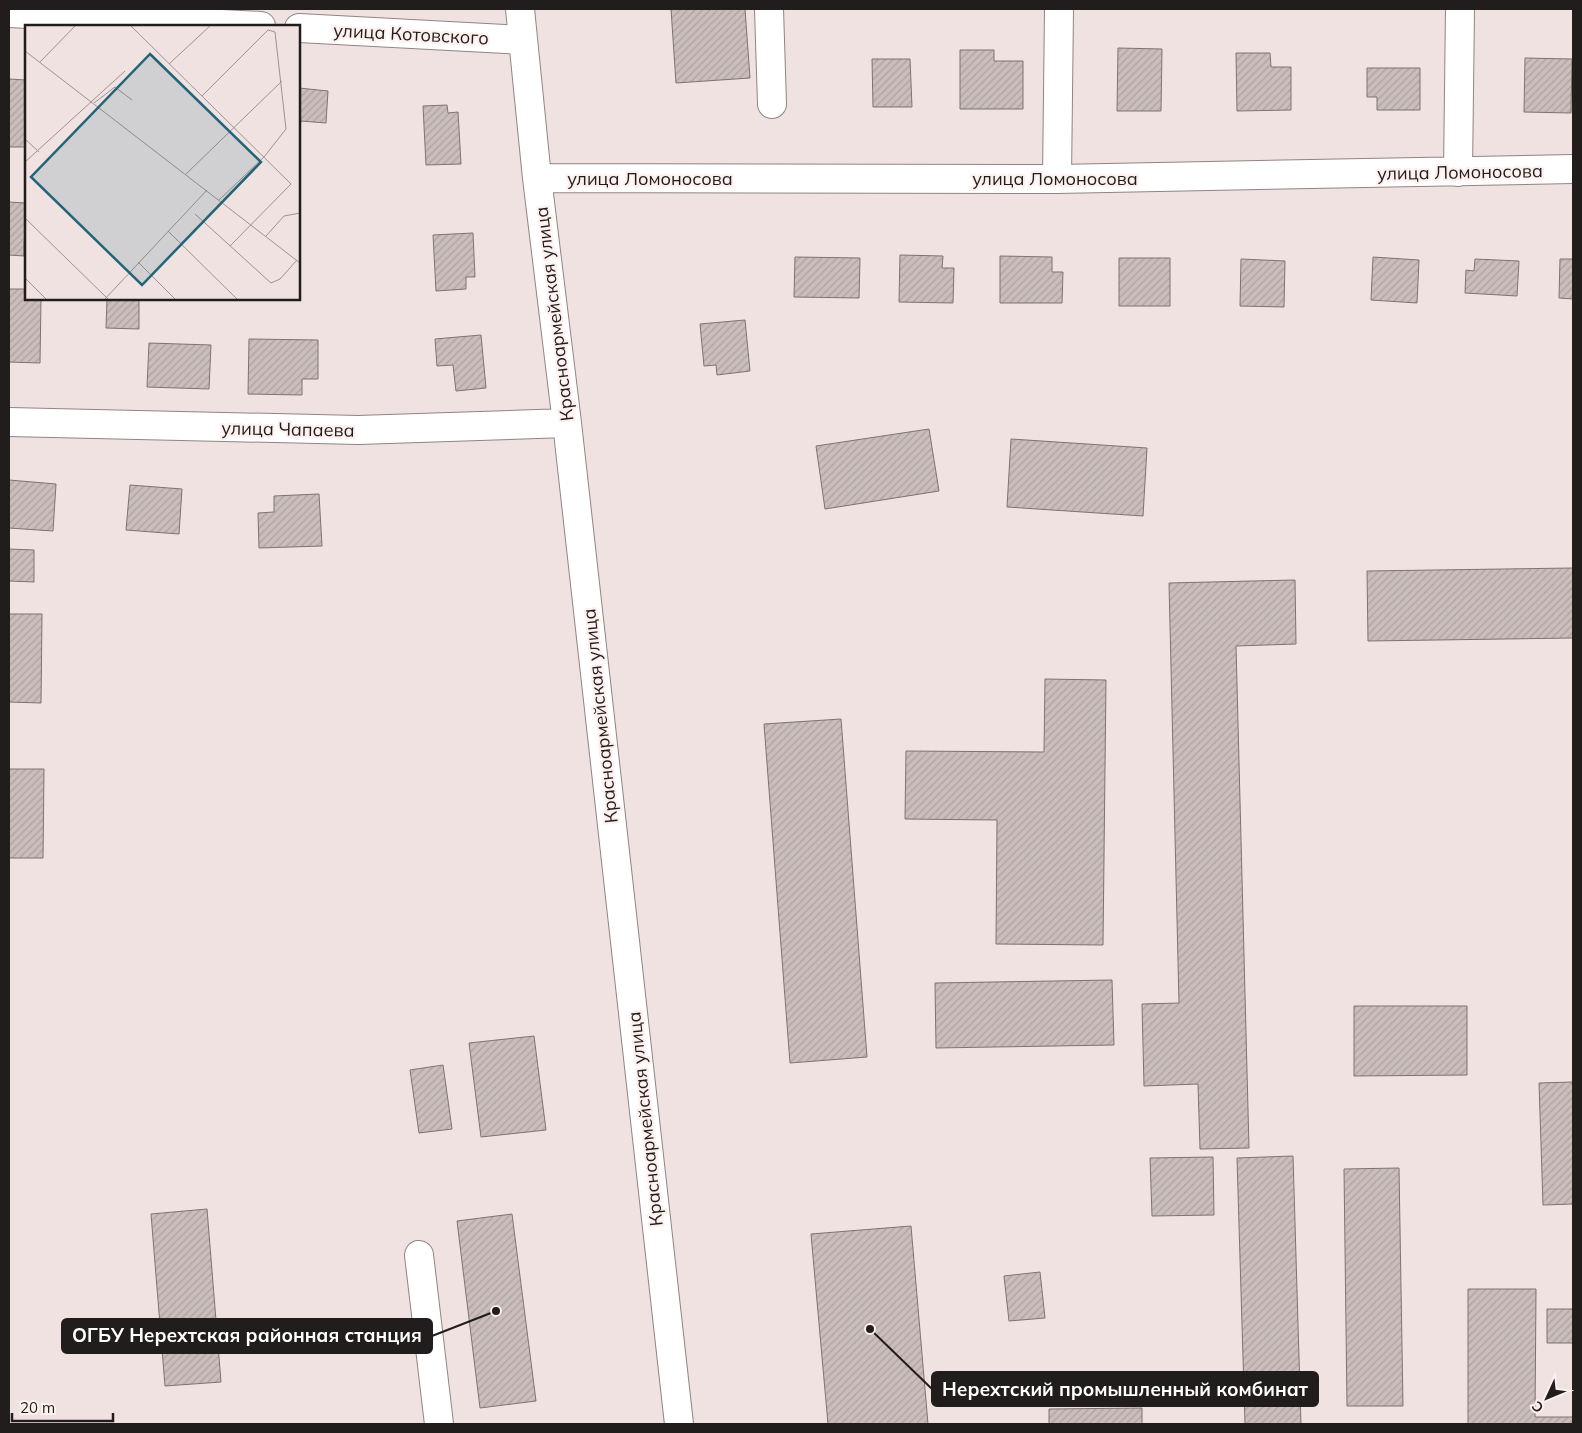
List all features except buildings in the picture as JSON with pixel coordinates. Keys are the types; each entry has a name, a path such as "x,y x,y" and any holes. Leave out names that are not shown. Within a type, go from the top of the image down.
{"street":[{"name":"Красноармейская улица","path":"520,9 537,178 567,423 679,1424"},
{"path":"769,9 772,104"},
{"path":"1057,179 1060,9"},
{"path":"1458,172 1460,9"},
{"path":"9,12 243,25"},
{"name":"улица Котовского","path":"300,28 523,40"},
{"name":"улица Ломоносова","path":"537,178 1057,179 1573,169"},
{"name":"улица Чапаева","path":"9,422 358,430 567,423"},
{"path":"419,1255 439,1424"}],"place":[{"name":"ОГБУ Нерехтская районная станция","path":"496,1311"},
{"name":"Нерехтский промышленный комбинат","path":"870,1329"}]}
